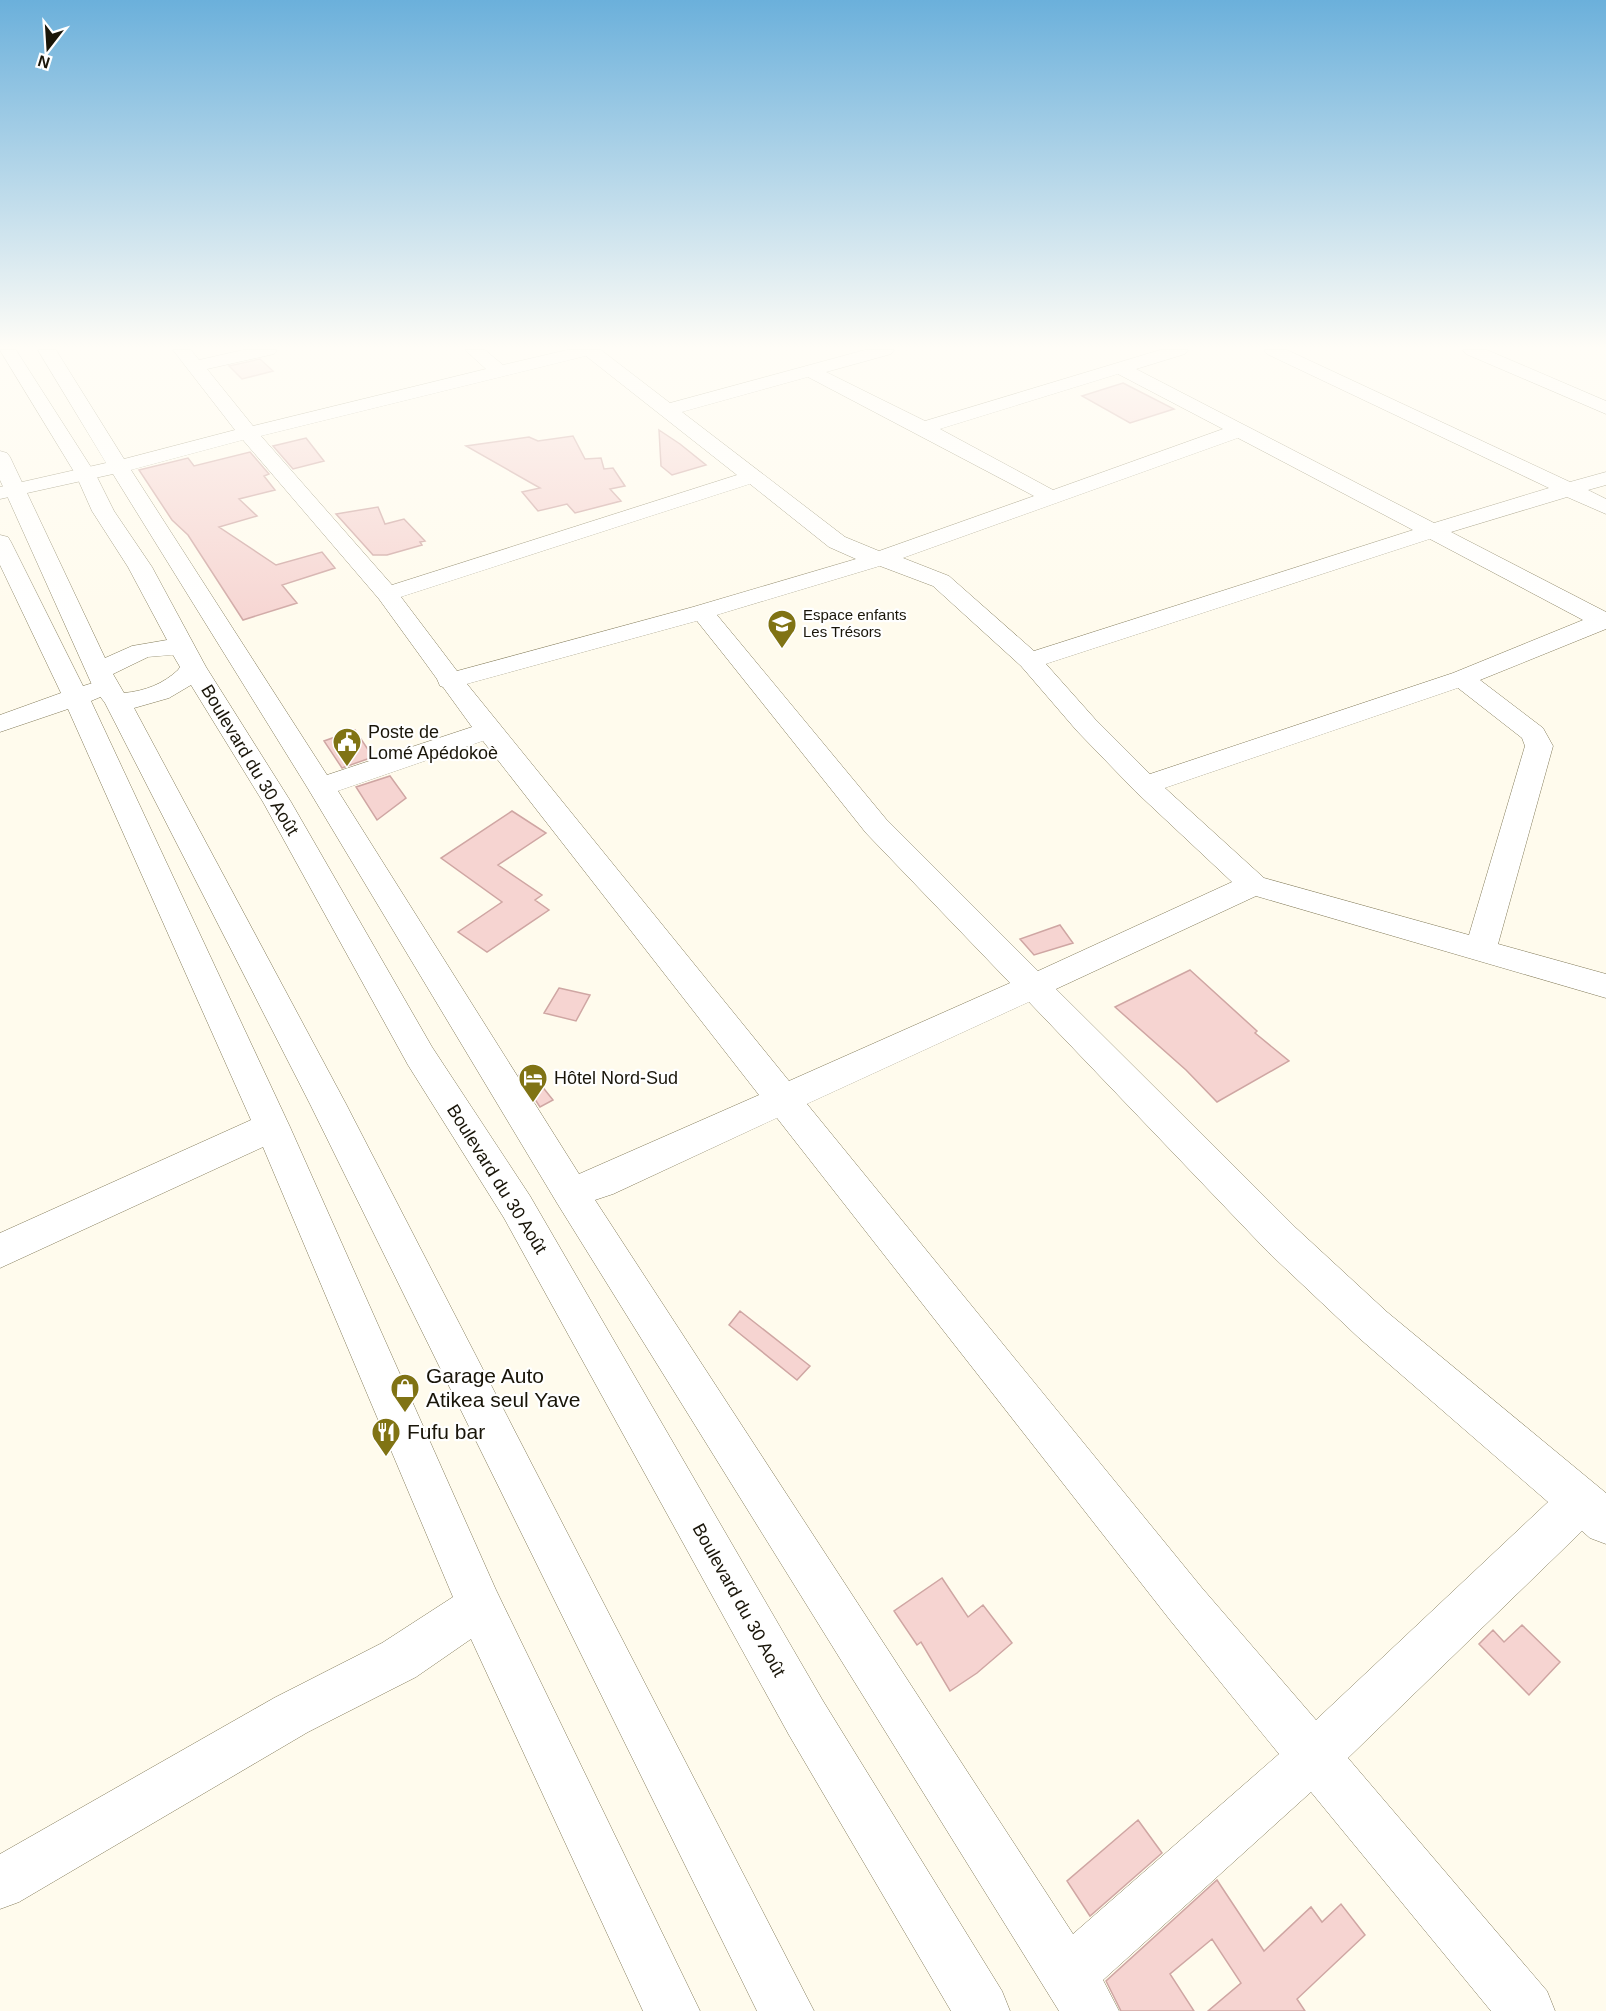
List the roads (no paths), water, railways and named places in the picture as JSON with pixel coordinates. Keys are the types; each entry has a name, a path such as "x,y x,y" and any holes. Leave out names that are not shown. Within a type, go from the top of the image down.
{"main road":[{"name":"Boulevard du 30 Août","path":"81,444 102,471 103,511 140,567 188,658 277,802 420,1056 517,1207 806,1718 982,2011"},
{"path":"90,444 102,471 321,787 570,1192 1079,1993 1313,1757 1593,1511 1324,1281 1033,988 876,826 702,612"},
{"path":"8,491 102,471 206,444"},
{"path":"257,444 387,594 449,681 1179,1595 1527,2011"},
{"path":"712,444 837,542 941,581 1030,661 1086,725 1145,785 1252,885 1606,986"},
{"path":"952,444 1051,498"},
{"path":"449,681 702,612 879,558 1202,444"},
{"path":"1266,444 1605,621"},
{"path":"1473,444 1606,507"},
{"path":"0,457 8,491 100,689 272,1127 480,1606 672,2011"},
{"path":"387,594 754,476"},
{"path":"1030,661 1432,531 1606,478"},
{"path":"0,542 100,689 328,1104 786,2011"},
{"path":"1145,785 1462,678 1605,621"},
{"path":"0,724 100,689 114,662 145,650 162,647 188,658 183,680 166,689 129,702 100,689"},
{"path":"1462,678 1534,734 1539,746 1480,951"},
{"path":"321,787 488,730"},
{"path":"570,1192 600,1183 783,1101 1033,988 1252,885"},
{"path":"0,1251 272,1127"},
{"path":"0,1883 291,1715 399,1660 480,1606"}],"place":[{"name":"Espace enfants Les Trésors","path":"782,650"},
{"name":"Poste de Lomé Apédokoè","path":"347,768"},
{"name":"Hôtel Nord-Sud","path":"533,1104"},
{"name":"Garage Auto Atikea seul Yave","path":"405,1414"},
{"name":"Fufu bar","path":"386,1458"}]}
